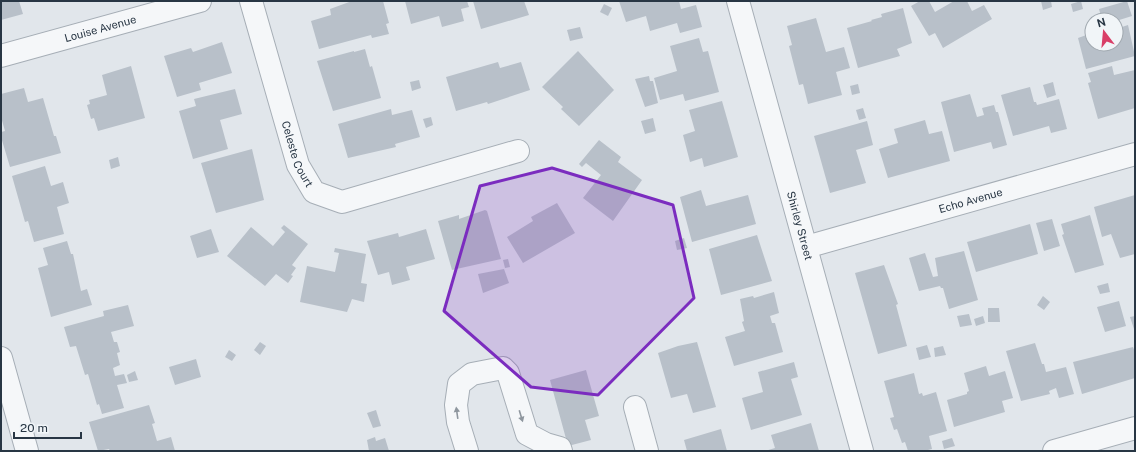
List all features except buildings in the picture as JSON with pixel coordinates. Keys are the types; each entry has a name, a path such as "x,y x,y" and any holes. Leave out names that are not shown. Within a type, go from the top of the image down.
{"street":[{"name":"Louise Avenue","path":"1,56 200,1"},
{"name":"Celeste Court","path":"251,1 298,166 314,192 342,202 518,151"},
{"name":"Shirley Street","path":"738,1 862,451"},
{"name":"Echo Avenue","path":"806,247 1135,154"},
{"path":"1,358 27,451"},
{"path":"467,451 458,422 456,405 459,384 472,374 503,368 508,373 527,434 546,444 560,448 561,451"},
{"path":"635,407 647,451"},
{"path":"1054,451 1135,428"}],"highlighted area":[{"path":"552,168 673,205 694,298 598,395 531,387 444,311 480,186"}]}
